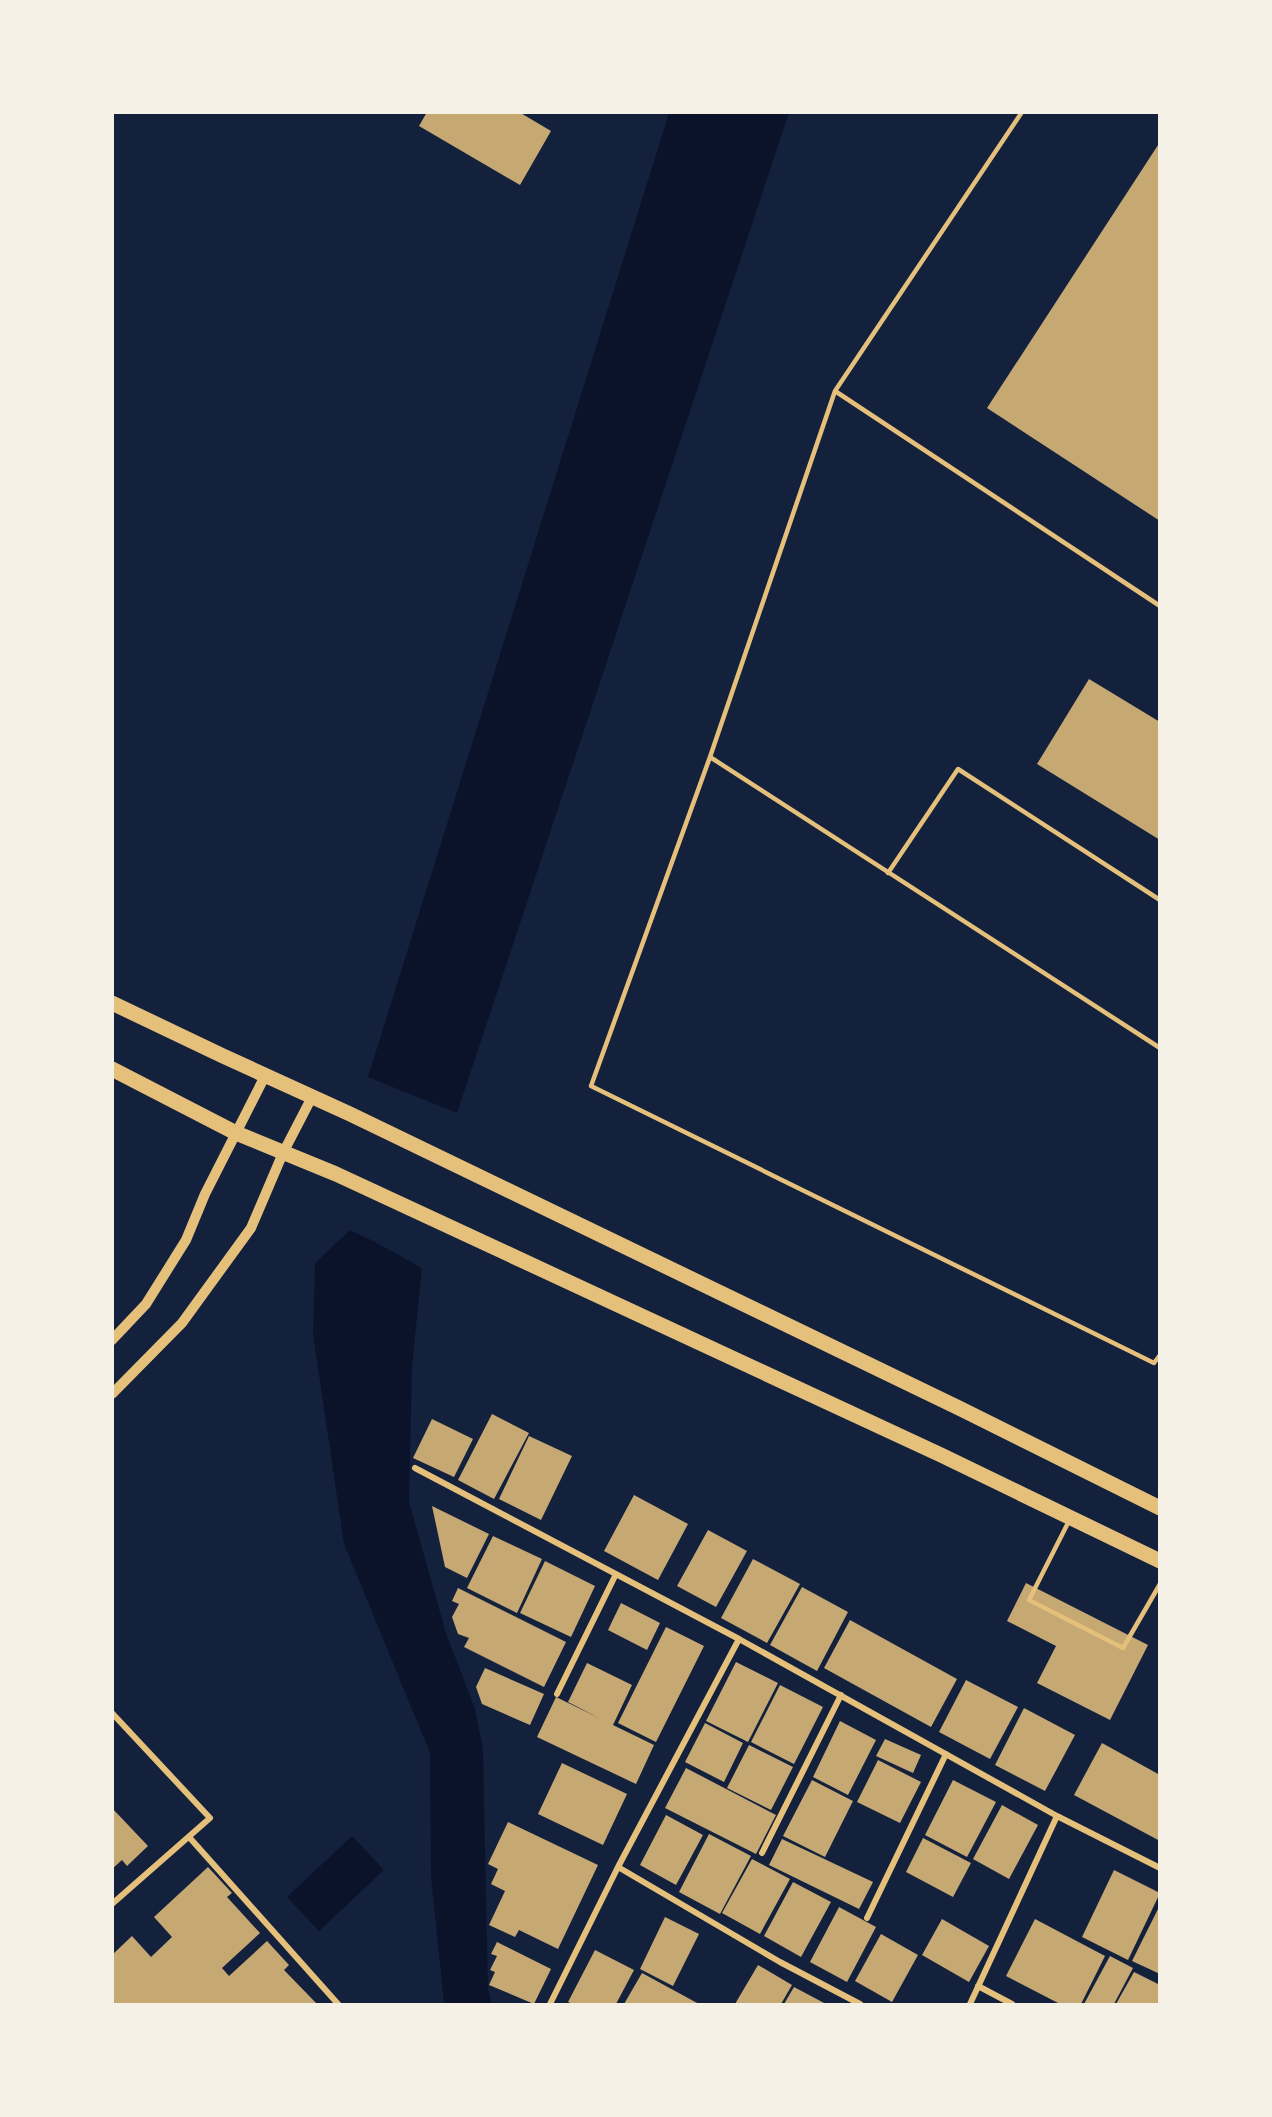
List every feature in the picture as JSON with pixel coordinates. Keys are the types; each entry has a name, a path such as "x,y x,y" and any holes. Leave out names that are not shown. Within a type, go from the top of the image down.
{"main road":[{"path":"112,1003 361,1119 1160,1508"},
{"path":"112,1069 236,1133 336,1174 931,1450 1160,1561"}],"street":[{"path":"112,1340 146,1304 186,1240 205,1194 265,1076"},
{"path":"112,1395 182,1323 251,1228 283,1153 312,1097"},
{"path":"415,1468 739,1639 1057,1816 1160,1869"},
{"path":"557,1694 616,1574"},
{"path":"550,2004 618,1867 739,1639"},
{"path":"762,1853 841,1695"},
{"path":"112,1713 210,1818 112,1904"},
{"path":"867,1918 946,1754"},
{"path":"969,2004 1057,1816"},
{"path":"189,1837 338,2004"},
{"path":"618,1867 780,1962 860,2004"},
{"path":"978,1986 1012,2004"}],"lane":[{"path":"1022,112 835,391 710,757 591,1086 1154,1363 1160,1355"},
{"path":"835,391 1160,606"},
{"path":"710,757 1160,1048"},
{"path":"888,873 958,769 1160,900"},
{"path":"1070,1518 1029,1600 1123,1648 1160,1584"}],"water":[{"path":"669,113 789,113 457,1113 368,1077"},
{"path":"350,1230 422,1268 412,1367 409,1502 446,1633 475,1709 483,1749 488,1990 492,2004 444,2004 431,1876 430,1753 344,1544 313,1334 315,1263"},
{"path":"352,1836 384,1870 319,1931 287,1897"}],"building":[{"path":"427,112 519,112 551,131 520,185 419,126"},
{"path":"1160,142 1160,521 987,408"},
{"path":"1089,679 1160,722 1160,840 1037,764"},
{"path":"492,1414 529,1433 494,1499 458,1480"},
{"path":"432,1419 473,1439 454,1477 413,1458"},
{"path":"529,1436 572,1456 541,1520 499,1499"},
{"path":"634,1495 688,1524 658,1580 604,1551"},
{"path":"432,1506 489,1534 467,1578 445,1567"},
{"path":"708,1530 747,1551 716,1607 677,1586"},
{"path":"493,1536 542,1559 517,1613 467,1588"},
{"path":"753,1559 800,1584 767,1643 721,1618"},
{"path":"545,1561 595,1586 571,1637 520,1613"},
{"path":"1026,1583 1148,1645 1110,1720 1037,1683 1056,1646 1007,1621"},
{"path":"802,1587 848,1612 817,1671 770,1645"},
{"path":"458,1588 566,1642 544,1687 464,1647 469,1638 458,1634 452,1617 459,1604 452,1601"},
{"path":"621,1603 660,1623 647,1650 608,1630"},
{"path":"850,1620 957,1679 931,1727 824,1668"},
{"path":"666,1627 704,1646 656,1742 618,1723"},
{"path":"736,1662 778,1683 748,1742 706,1721"},
{"path":"587,1663 632,1685 613,1725 654,1745 636,1784 537,1737 556,1697 599,1718 568,1702"},
{"path":"485,1668 544,1694 530,1725 482,1704 476,1687"},
{"path":"966,1680 1018,1707 990,1759 939,1732"},
{"path":"780,1685 823,1707 794,1764 751,1742"},
{"path":"1024,1708 1075,1735 1045,1791 995,1765"},
{"path":"840,1721 876,1740 848,1795 813,1777"},
{"path":"705,1723 743,1743 724,1782 685,1762"},
{"path":"885,1739 921,1755 913,1773 876,1756"},
{"path":"1102,1743 1160,1775 1160,1841 1074,1795"},
{"path":"749,1745 793,1767 771,1810 727,1788"},
{"path":"878,1760 921,1782 900,1823 857,1802"},
{"path":"562,1763 627,1794 603,1845 538,1814"},
{"path":"686,1768 776,1815 756,1854 665,1808"},
{"path":"812,1780 853,1801 825,1857 783,1836"},
{"path":"953,1780 996,1802 967,1857 925,1835"},
{"path":"1002,1805 1038,1825 1009,1879 973,1859"},
{"path":"112,1808 148,1846 127,1866 122,1860 112,1869"},
{"path":"666,1815 703,1835 676,1885 640,1865"},
{"path":"508,1822 598,1865 558,1949 519,1930 515,1937 489,1925 505,1891 491,1884 498,1869 488,1864"},
{"path":"709,1834 751,1856 720,1914 679,1892"},
{"path":"923,1838 971,1863 953,1897 906,1872"},
{"path":"782,1839 873,1882 859,1909 769,1865"},
{"path":"752,1859 790,1879 760,1934 722,1913"},
{"path":"208,1867 232,1893 227,1897 260,1933 222,1968 229,1976 267,1941 289,1965 284,1970 317,2004 112,2004 112,1955 132,1936 151,1957 172,1937 154,1917"},
{"path":"1114,1870 1160,1893 1128,1960 1082,1937"},
{"path":"793,1882 831,1902 801,1957 764,1936"},
{"path":"1160,1905 1160,1974 1132,1961"},
{"path":"839,1907 876,1927 847,1982 810,1962"},
{"path":"665,1917 699,1934 673,1986 640,1969"},
{"path":"942,1919 989,1946 969,1982 922,1955"},
{"path":"1035,1919 1105,1956 1081,2004 1060,2004 1006,1976"},
{"path":"881,1934 918,1955 892,2002 855,1981"},
{"path":"497,1942 551,1969 534,2004 489,1985 495,1972 490,1970 497,1956 491,1954"},
{"path":"595,1950 634,1970 616,2004 568,2002"},
{"path":"1110,1956 1133,1968 1114,2004 1084,2004"},
{"path":"758,1965 792,1985 781,2004 735,2004"},
{"path":"1134,1972 1160,1985 1160,2004 1116,2004"},
{"path":"642,1973 699,2004 624,2004"},
{"path":"794,1987 826,2004 784,2004"}]}
